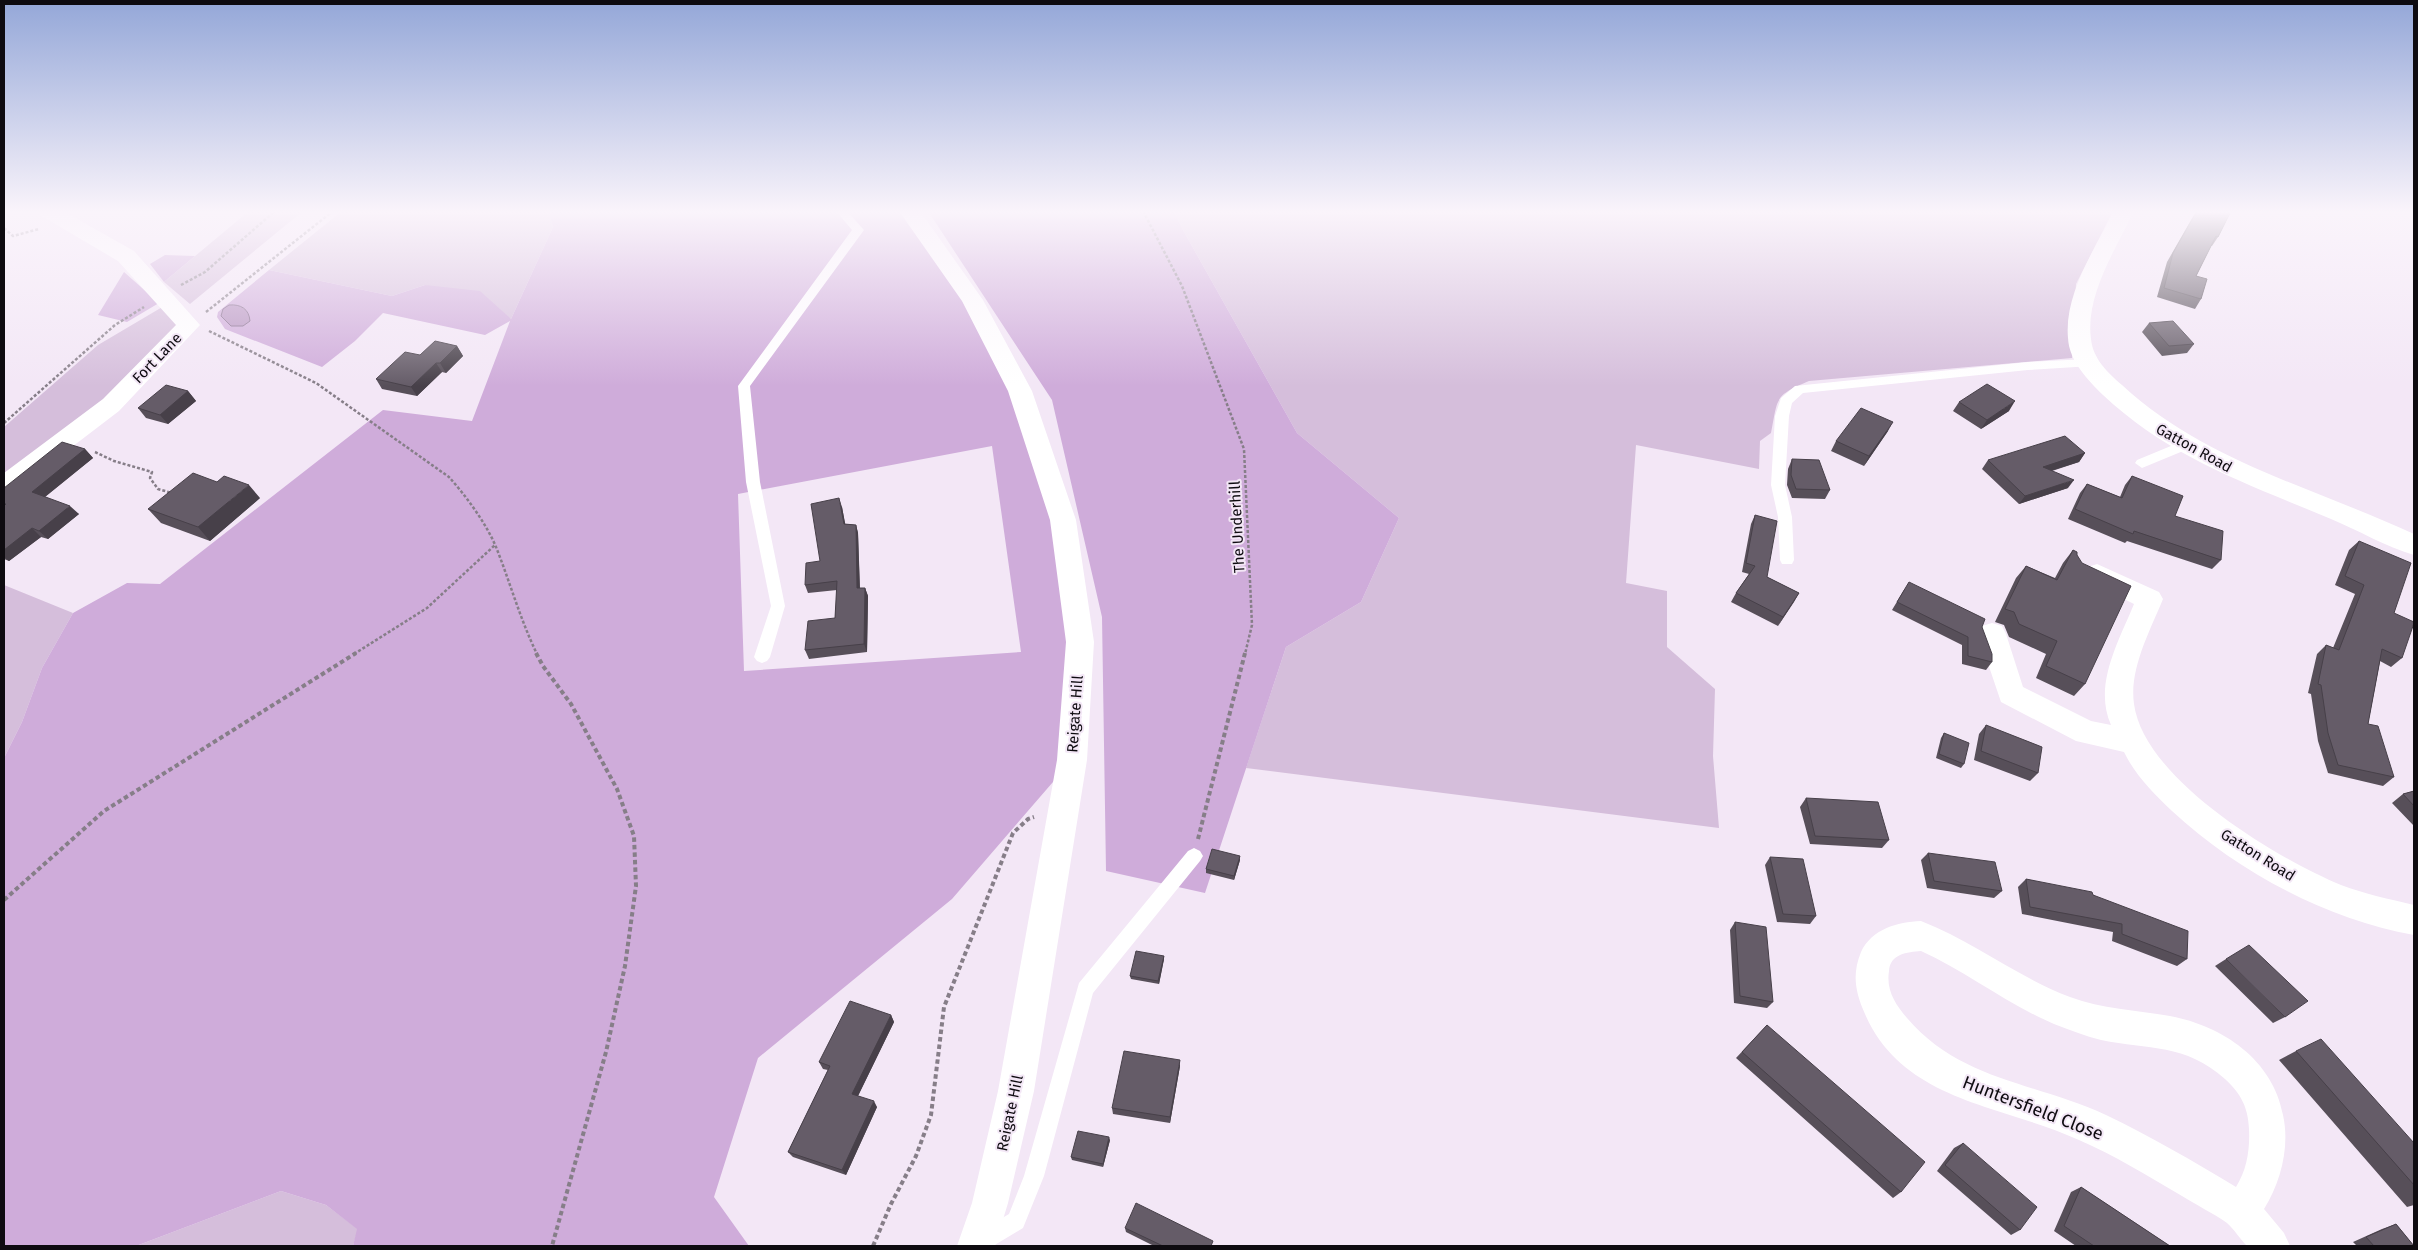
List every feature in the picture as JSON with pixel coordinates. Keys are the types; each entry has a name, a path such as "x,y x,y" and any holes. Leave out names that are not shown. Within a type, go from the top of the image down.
{"street":[{"name":"Fort Lane","path":"4,486 111,405 189,325 138,269"},
{"name":"Reigate Hill","path":"950,269 972,300 1020,391 1063,520 1080,642 1072,760 1011,1119 990,1203 976,1245"},
{"name":"Gatton Road","path":"2097,269 2082,302 2079,339 2088,362 2119,398 2153,426 2183,446 2254,479 2317,503 2414,545"},
{"name":"Gatton Road","path":"2081,567 2149,599 2120,674 2121,714 2133,742 2146,763 2185,805 2236,846 2290,877 2350,904 2414,920"},
{"path":"1992,634 2011,694 2086,732 2133,742"},
{"name":"Huntersfield Close","path":"2241,1211 2257,1185 2267,1151 2266,1118 2260,1096 2244,1073 2221,1055 2196,1040 2170,1034 2123,1028 2086,1019 2014,987 1945,945 1921,936 1900,937 1884,945 1873,962 1870,986 1878,1008 1895,1031 1922,1058 1954,1078 1981,1091 2089,1126 2179,1173 2241,1211 2271,1246"}],"lane":[{"path":"762,658 778,606 753,482 744,386 829,269"},
{"path":"1787,560 1785,517 1778,485 1782,416 1786,401 1800,389 2028,366 2088,362"},
{"path":"2142,463 2183,446"},
{"path":"976,1245 1016,1221 1034,1176 1085,989 1194,856"}],"path":[{"path":"4,423 115,325 208,269"},
{"path":"189,325 259,269"},
{"name":"The Underhill","path":"1174,269 1182,286 1244,449 1252,625 1194,856"},
{"path":"189,325 208,331 308,379 368,418 449,476 463,493 495,545 524,628 543,666 571,704 617,789 634,836 636,886 625,966 606,1052 552,1246"},
{"path":"95,452 114,461 152,472 150,478 154,487 164,492 178,492"},
{"path":"4,900 104,811 428,608 495,545"},
{"path":"873,1246 891,1204 916,1156 931,1115 944,1006 1000,862 1014,833 1028,819 1063,809"}],"shaded area":[{"path":"154,269 179,269 164,282"},
{"path":"179,269 232,269 190,304 164,282"},
{"path":"534,269 511,319 425,285 392,296 269,270"},
{"path":"534,269 950,269 972,300 1063,520 1072,760 952,899 758,1058 714,1197 749,1246 353,1246 357,1229 326,1205 281,1191 136,1246 4,1246 4,758 22,722 42,668 73,613 127,583 160,584 383,410 472,421 510,321 485,335 383,313 355,341 322,367 225,329 217,317 218,312 269,270 392,296 425,285 480,291 511,319","holes":["992,446 1021,652 744,671 738,494"]},
{"path":"966,269 1205,269 1297,433 1399,518 1361,602 1286,647 1205,893 1106,871 1102,617 1052,400"},
{"path":"1205,269 2083,269 2076,284 2072,358 1809,381 1789,390 1780,399 1775,412 1771,433 1760,441 1759,469 1636,445 1626,583 1667,591 1667,647 1715,689 1713,756 1719,828 1246,768 1286,647 1361,602 1399,518 1297,433"},
{"path":"124,272 159,303 127,322 98,315"},
{"path":"229,305 237,305 244,308 248,313 250,321 243,326 231,326 221,316 223,309"},
{"path":"164,306 181,325 120,393 66,429 4,477 4,427 98,345"},
{"path":"4,585 73,613 42,668 22,722 4,758"},
{"path":"281,1191 326,1205 358,1229 353,1246 136,1246"}],"building":[{"path":"2169,269 2199,269 2196,276 2207,279 2201,299 2164,288"},
{"path":"2173,321 2194,344 2169,346 2149,323"},
{"path":"435,341 457,346 411,387 376,379 405,352 420,355"},
{"path":"1987,384 2015,401 1987,420 1959,402"},
{"path":"166,385 188,391 160,415 138,408"},
{"path":"1861,408 1893,422 1869,456 1836,441"},
{"path":"2065,436 2085,453 2043,467 2074,480 2025,496 1988,460"},
{"path":"62,442 85,449 32,492 70,506 39,531 32,528 4,550 4,506 6,504 4,504 4,488"},
{"path":"1792,459 1819,460 1830,490 1796,489 1791,475"},
{"path":"193,473 217,482 224,476 249,485 198,527 148,509"},
{"path":"2132,476 2183,496 2175,516 2223,531 2221,560 2134,531 2133,534 2075,509 2087,484 2122,498"},
{"path":"839,498 844,524 856,525 857,588 865,588 864,644 805,650 808,621 835,618 837,581 805,585 806,563 820,561 811,504"},
{"path":"1755,515 1777,521 1767,577 1799,593 1783,617 1736,593 1755,566 1746,563"},
{"path":"2359,541 2411,563 2394,613 2414,623 2402,658 2382,649 2368,724 2378,726 2394,777 2338,765 2328,733 2321,685 2318,684 2326,645 2339,650 2364,585 2345,576"},
{"path":"2073,550 2077,552 2082,563 2131,586 2085,684 2046,666 2057,641 2019,624 2014,612 2005,609 2026,566 2057,580"},
{"path":"1909,582 1985,619 1982,627 1992,654 1992,662 1968,656 1968,637 1897,602"},
{"path":"1986,725 2042,747 2038,773 1981,751"},
{"path":"1944,733 1969,743 1964,764 1939,754"},
{"path":"2414,791 2414,806 2403,794"},
{"path":"1806,798 1878,802 1889,840 1815,836"},
{"path":"1212,849 1240,856 1234,876 1206,869"},
{"path":"1928,853 1995,862 2002,891 1934,881"},
{"path":"1770,857 1803,859 1816,916 1783,914"},
{"path":"2026,879 2092,892 2093,895 2188,931 2187,959 2122,934 2122,924 2030,907"},
{"path":"1735,922 1766,927 1773,1002 1740,996"},
{"path":"2249,945 2308,1001 2285,1017 2226,959"},
{"path":"1136,951 1164,956 1158,981 1130,976"},
{"path":"850,1001 891,1015 852,1094 874,1101 842,1170 788,1152 830,1066 819,1062"},
{"path":"1767,1025 1925,1162 1901,1192 1742,1052"},
{"path":"2321,1039 2414,1143 2414,1185 2296,1051"},
{"path":"1124,1051 1180,1060 1170,1117 1112,1108"},
{"path":"1078,1131 1109,1137 1103,1164 1071,1157"},
{"path":"1963,1143 2037,1207 2020,1230 1945,1165"},
{"path":"2081,1187 2170,1246 2094,1246 2064,1226"},
{"path":"1136,1203 1213,1241 1211,1246 1163,1246 1125,1228"},
{"path":"2396,1224 2414,1246 2374,1246 2366,1237"}]}
